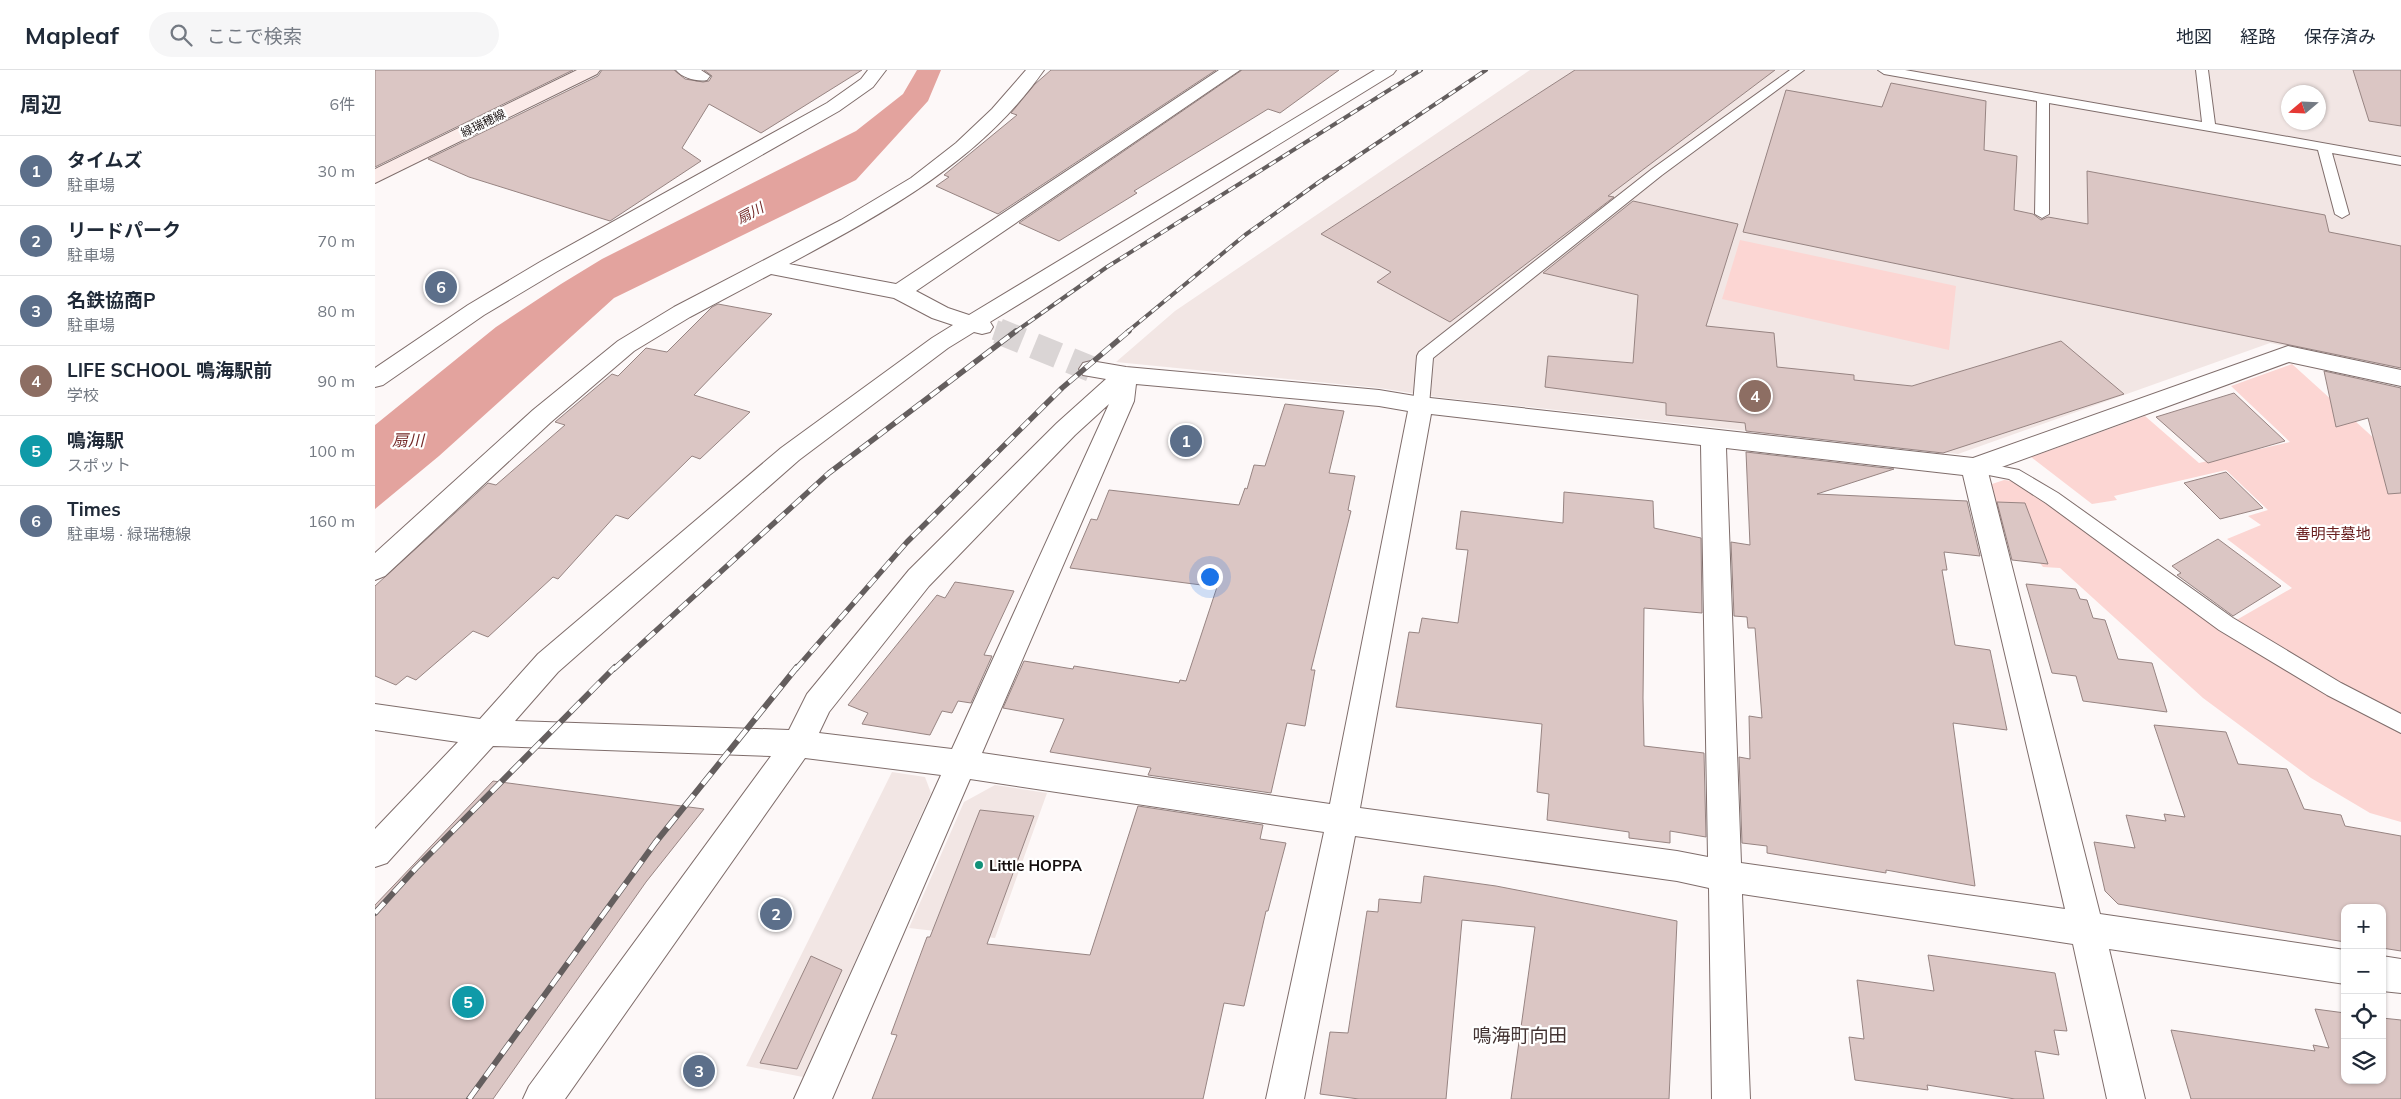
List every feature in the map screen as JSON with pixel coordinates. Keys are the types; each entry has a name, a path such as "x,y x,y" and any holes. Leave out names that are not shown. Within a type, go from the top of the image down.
{"main road":[{"name":"緑瑞穂線","path":"375,177 591,70"}],"street":[{"path":"375,379 476,310 548,267 833,107 867,83 877,70"},
{"path":"375,569 542,416 626,346 682,312 848,224 918,182 963,147 999,114 1035,70"},
{"path":"900,292 1231,70"},
{"path":"375,852 486,733 548,662 790,454 940,343 983,327 1387,70"},
{"path":"766,266 900,292 940,313 983,327"},
{"path":"1091,369 1126,375 1379,398 1421,405 1713,439 1974,467 2288,354 2401,378"},
{"path":"542,1099 798,744 818,704 919,578 1066,429 1126,375"},
{"path":"813,1099 1122,401 1126,375"},
{"path":"1285,1099 1342,820 1421,405"},
{"path":"1713,439 1731,1099"},
{"path":"1974,467 2087,929 2125,1099"},
{"path":"375,717 486,733 798,744 961,764 1342,820 1677,866 1725,876 2341,966"},
{"path":"2386,974 2401,976"}],"lane":[{"path":"1421,405 1425,356 1657,172 1798,70"},
{"path":"1884,70 2401,161"},
{"path":"2202,70 2209,127"},
{"path":"2042,214 2043,98"},
{"path":"2324,148 2342,214"},
{"path":"1974,467 2013,474 2052,498 2226,624 2334,690 2401,724"}],"shaded area":[{"path":"1530,70 2401,70 2401,371 2270,343 1958,454 1437,397 1379,388 1116,362 1175,311"},
{"path":"892,772 925,777 931,793 803,1077 746,1066"},
{"name":"Little HOPPA","path":"995,785 1047,793 995,938 909,928 964,802"}],"green space":[{"path":"1740,240 1956,286 1949,350 1722,299"},
{"name":"善明寺墓地","path":"2292,364 2376,440 2401,446 2401,716 2338,683 2233,622 2292,588 2227,539 2261,525 2248,516 2268,510 2226,470 2114,496 2117,500 2092,504 2031,457 2145,416 2199,463 2290,442 2231,386"},
{"path":"2004,480 2013,481 2108,545 2150,580 2295,675 2401,733 2401,822 2370,813 2311,778 2203,698 2060,568 2043,567 2020,540 2000,530 1992,484"}],"water":[{"name":"扇川","path":"917,70 941,70 928,101 856,180 614,298 439,456 375,509 375,425 496,327 561,284 602,259 856,131 903,94"}],"building":[{"path":"375,70 573,70 375,167"},
{"path":"602,70 674,70 685,79 703,82 709,81 712,76 704,70 862,70 761,133 709,104 682,148 701,161 610,221 469,177 428,159 598,76"},
{"path":"1051,70 1216,70 998,214 936,186 949,177 944,175 1017,115 1011,113 1035,84"},
{"path":"1242,70 1339,70 1280,113 1268,109 1134,191 1137,193 1059,241 1019,223"},
{"path":"1575,70 1775,70 1608,196 1614,197 1450,322 1377,282 1391,272 1321,234"},
{"path":"2353,70 2401,70 2401,126 2369,121"},
{"path":"1891,83 1986,101 1984,150 2017,156 2014,210 2033,214 2041,220 2048,217 2088,224 2087,171 2325,215 2329,232 2401,246 2401,368 1743,232 1786,90 1882,107"},
{"path":"1633,201 1738,224 1706,326 1774,333 1777,367 1854,375 1854,380 1912,386 2061,341 2124,394 1943,453 1746,431 1745,423 1666,415 1666,403 1545,387 1548,356 1633,363 1638,295 1543,273"},
{"path":"718,304 772,314 694,395 750,412 700,459 692,456 628,519 616,515 558,579 553,577 488,637 473,631 416,680 407,676 396,685 375,676 375,586 488,483 496,485 565,425 555,422 612,374 618,376 646,348 667,352 712,307"},
{"path":"2324,371 2401,388 2401,493 2388,494 2368,418 2336,427"},
{"path":"2234,393 2285,441 2208,463 2156,417"},
{"path":"1285,404 1344,411 1329,473 1355,476 1348,510 1351,511 1311,670 1315,670 1305,726 1287,723 1271,793 1148,775 1151,768 1050,752 1064,719 1003,708 1024,661 1073,669 1074,666 1179,683 1180,680 1186,681 1217,587 1070,568 1091,519 1097,520 1109,490 1239,505 1245,488 1247,489 1254,465 1265,466"},
{"path":"1746,452 1894,469 1817,494 1967,501 1980,556 1944,552 1947,570 1942,570 1955,645 1990,650 2007,730 1953,723 1975,886 1886,870 1886,873 1767,853 1767,846 1742,843 1739,757 1750,759 1749,716 1762,718 1755,628 1748,628 1747,617 1734,616 1731,542 1750,545"},
{"path":"2226,472 2263,508 2220,519 2184,483"},
{"path":"1564,492 1653,501 1654,528 1701,538 1702,613 1644,608 1643,698 1644,746 1704,753 1706,837 1670,831 1670,843 1629,838 1629,832 1547,820 1549,794 1537,792 1542,724 1396,707 1409,632 1419,633 1422,618 1458,623 1468,550 1456,549 1461,511 1563,523"},
{"path":"1997,502 2025,503 2048,564 2012,560"},
{"path":"2218,539 2281,586 2233,616 2177,575 2181,573 2172,566"},
{"path":"955,582 1014,591 984,655 992,656 971,703 958,701 952,713 942,711 930,735 862,724 868,713 848,705 937,595 945,598"},
{"path":"2026,584 2076,589 2080,599 2087,600 2093,618 2105,620 2118,659 2152,663 2167,712 2083,701 2076,676 2052,673"},
{"path":"2154,725 2226,732 2238,764 2287,769 2304,809 2341,815 2345,826 2401,836 2401,951 2386,949 2386,904 2341,904 2341,941 2118,904 2105,891 2094,842 2135,848 2126,815 2166,821 2164,814 2185,817"},
{"path":"493,781 704,809 646,882 493,1099 375,1099 375,905"},
{"path":"1138,806 1263,825 1260,839 1286,843 1268,911 1266,911 1244,1006 1224,1003 1203,1099 872,1099 897,1035 891,1034 927,937 930,937 980,810 1034,816 987,944 1090,955"},
{"path":"1424,876 1496,886 1677,921 1669,1099 1511,1099 1535,927 1462,920 1446,1099 1359,1099 1320,1094 1330,1032 1348,1033 1367,911 1378,912 1379,899 1421,903"},
{"path":"1928,955 2055,973 2067,1031 2054,1030 2059,1055 2035,1051 2044,1099 2015,1099 1927,1085 1928,1090 1855,1080 1849,1037 1864,1039 1857,980 1934,991"},
{"path":"811,956 842,970 797,1069 760,1063"},
{"path":"2315,1009 2341,1012 2341,1084 2386,1084 2386,1018 2401,1020 2401,1099 2191,1099 2171,1030 2315,1051 2313,1045 2329,1048"}],"tunnel":[{"path":"998,331 1091,369"}],"railway":[{"path":"1015,332 1107,267 1421,70"},
{"path":"1127,332 1245,235 1319,182 1486,70"},
{"path":"614,669 829,473 1016,331"},
{"path":"796,669 907,542 1062,388 1129,331"},
{"path":"375,913 416,868 615,667"},
{"path":"469,1099 655,843 797,667"}],"place":[{"name":"Times","path":"441,287"},
{"name":"LIFE SCHOOL 鳴海駅前","path":"1755,396"},
{"name":"タイムズ","path":"1186,441"},
{"name":"Little HOPPA","path":"979,865"},
{"name":"リードパーク","path":"776,914"},
{"name":"鳴海駅","path":"468,1002"},
{"name":"名鉄協商P","path":"699,1071"}],"district":[{"name":"鳴海町向田","path":"1520,1035"}]}
